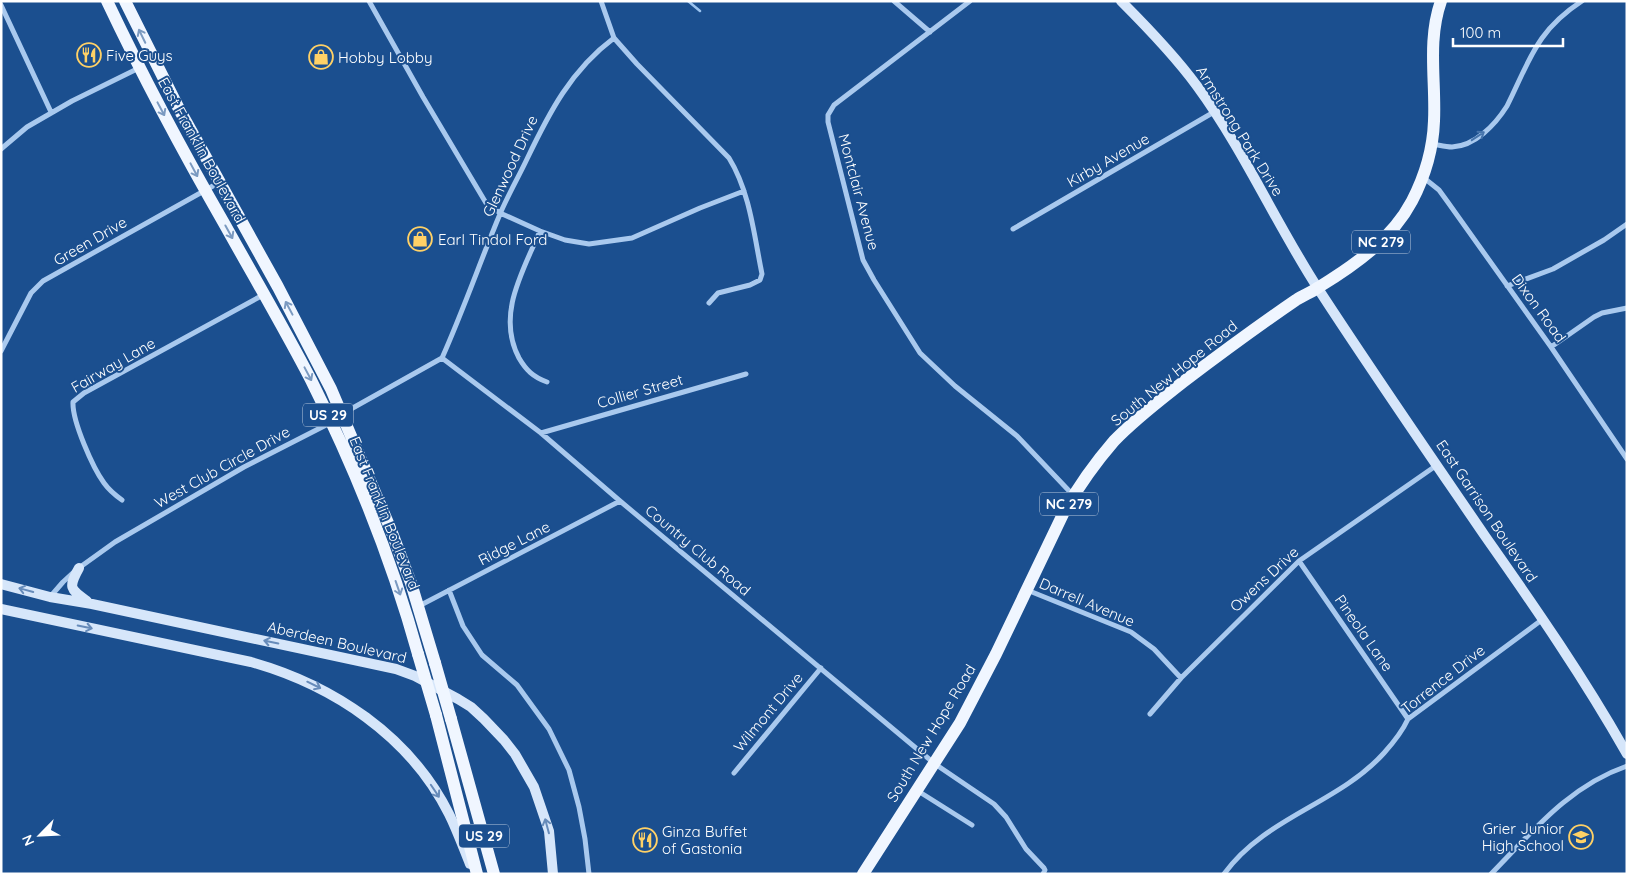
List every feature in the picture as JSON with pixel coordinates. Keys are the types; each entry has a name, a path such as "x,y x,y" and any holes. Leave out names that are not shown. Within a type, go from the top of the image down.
{"main road":[{"name":"East Franklin Boulevard","path":"107,1 139,68 205,190 310,379 336,418 392,530 435,663 494,874"},
{"name":"East Franklin Boulevard","path":"125,1 179,110 310,348 386,551 406,612 436,715 476,874"},
{"name":"Armstrong Park Drive","path":"1121,1 1150,30 1179,64 1214,112 1318,288"},
{"name":"South New Hope Road","path":"863,874 935,764 978,690 1074,496 1098,462 1134,422 1258,326 1318,288 1372,250 1388,235 1408,209 1423,178 1432,144 1434,120 1433,34 1440,1"},
{"name":"East Garrison Boulevard","path":"1318,288 1543,619 1603,712 1627,754"},
{"path":"79,568 72,580 74,590 76,594 92,604"},
{"name":"Aberdeen Boulevard","path":"1,584 50,597 92,604 396,669 415,676 458,699 478,713 515,754 534,788 549,831 554,874"},
{"path":"1,609 251,662 288,673 336,697 359,712 388,736 420,770 449,814 476,874"}],"street":[{"path":"369,1 486,203 500,213 565,240 589,244 624,239 744,191"},
{"path":"601,1 614,38 729,158 738,173 744,191 762,274 760,280 750,285 718,293 709,302"},
{"path":"894,1 930,32"},
{"name":"Montclair Avenue","path":"970,1 834,105 828,115 828,122 858,245 868,270 920,353 935,369 1017,436 1074,496"},
{"path":"1432,144 1446,147 1457,146 1477,138 1488,130 1501,115 1540,38 1564,13 1582,1"},
{"path":"1,5 51,112"},
{"name":"Glenwood Drive","path":"442,358 462,313 500,213 548,115 572,79 601,47 614,38"},
{"path":"1,149 27,126 139,68"},
{"name":"Kirby Avenue","path":"1013,229 1214,112"},
{"name":"Dixon Road","path":"1423,178 1443,196 1551,347 1627,459"},
{"name":"Green Drive","path":"1,350 31,293 43,281 220,182"},
{"path":"1507,286 1553,269 1604,240 1627,224"},
{"path":"540,230 515,290 510,310 509,328 513,347 524,367 536,378 546,382"},
{"name":"Fairway Lane","path":"122,500 105,484 97,472 76,420 73,402 84,393 264,294"},
{"path":"1551,347 1594,317 1602,313 1627,308"},
{"name":"West Club Circle Drive","path":"50,597 79,568 115,542 244,467 442,358"},
{"name":"Country Club Road","path":"442,358 541,433 935,764 983,796 1000,810 1026,849 1044,868 1043,874"},
{"name":"Collier Street","path":"541,433 746,374"},
{"name":"Owens Drive","path":"1150,714 1181,678 1299,561 1437,465"},
{"name":"Ridge Lane","path":"418,606 620,501"},
{"name":"Pineola Lane","path":"1299,561 1408,719"},
{"path":"449,590 462,626 482,655 517,685 549,729 568,770 576,798 585,839 589,874"},
{"name":"Darrell Avenue","path":"1026,590 1131,632 1154,649 1181,678"},
{"name":"Torrence Drive","path":"1224,874 1248,847 1271,830 1361,776 1391,745 1404,728 1408,719 1543,619"},
{"name":"Wilmont Drive","path":"734,773 821,668"},
{"path":"1492,874 1550,814 1572,795 1592,782 1627,766"},
{"path":"918,790 972,825"}],"waterway":[{"path":"688,1 700,11"}],"place":[{"name":"Five Guys","path":"89,55"},
{"name":"Hobby Lobby","path":"321,57"},
{"name":"Earl Tindol Ford","path":"420,239"},
{"name":"Grier Junior High School","path":"1581,837"},
{"name":"Ginza Buffet of Gastonia","path":"645,840"}]}
